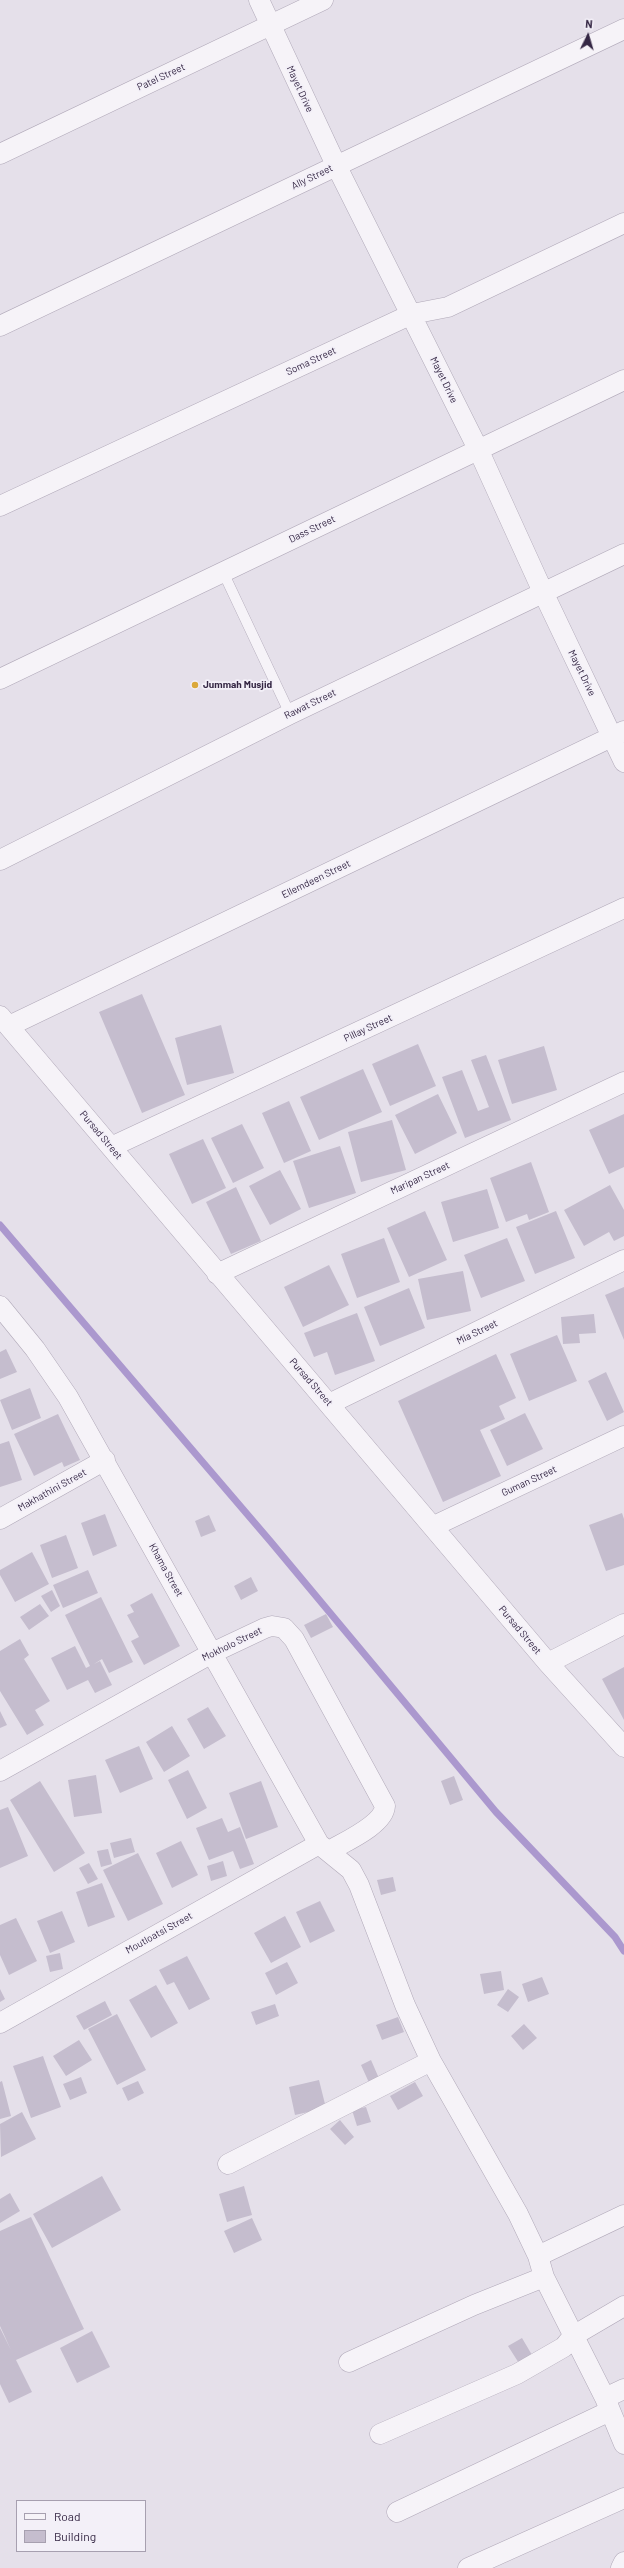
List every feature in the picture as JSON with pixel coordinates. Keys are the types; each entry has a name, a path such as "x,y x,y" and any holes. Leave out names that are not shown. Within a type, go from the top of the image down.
{"street":[{"name":"Mayet Drive","path":"259,0 336,165 412,314 478,449 543,592 618,734 624,762"},
{"name":"Patel Street","path":"0,154 323,0"},
{"name":"Ally Street","path":"0,326 624,29"},
{"name":"Soma Street","path":"0,506 412,314 448,307 624,224"},
{"name":"Dass Street","path":"0,679 624,380"},
{"name":"Rawat Street","path":"0,860 290,714 624,554"},
{"name":"Ellemdeen Street","path":"4,1021 618,734"},
{"name":"Pillay Street","path":"111,1147 624,908"},
{"name":"Pursad Street","path":"4,1021 217,1274 434,1526 548,1663 624,1746"},
{"name":"Maripan Street","path":"217,1274 624,1082"},
{"name":"Mia Street","path":"329,1404 624,1260"},
{"name":"Khama Street","path":"0,1306 35,1349 68,1397 105,1460 212,1653 324,1847 351,1870 359,1885 405,2005 431,2061 518,2214 538,2256 544,2277 608,2405 624,2444"},
{"name":"Guman Street","path":"434,1526 624,1436"},
{"name":"Makhathini Street","path":"0,1519 105,1460"},
{"path":"548,1663 624,1624"},
{"name":"Mokholo Street","path":"0,1771 212,1653 272,1626 284,1628 294,1639 385,1806 381,1817 372,1825 324,1847"},
{"name":"Moutloatsi Street","path":"0,2023 324,1847"},
{"path":"228,2164 431,2061"},
{"path":"538,2256 624,2215"},
{"path":"348,2362 474,2305 544,2277"},
{"path":"380,2434 517,2374 564,2347 573,2336 624,2306"},
{"path":"397,2512 608,2405 624,2389"},
{"path":"468,2568 624,2498"},
{"path":"621,2568 624,2562"}],"lane":[{"path":"223,572 290,714"}],"building":[{"path":"142,994 185,1095 142,1113 99,1012"},
{"path":"221,1025 234,1073 187,1085 175,1038"},
{"path":"418,1044 436,1086 390,1106 372,1064"},
{"path":"544,1046 557,1090 512,1104 498,1060"},
{"path":"486,1055 511,1120 465,1138 442,1077 462,1070 478,1111 489,1107 471,1060"},
{"path":"363,1069 382,1112 319,1140 300,1097"},
{"path":"438,1094 457,1133 415,1154 395,1115"},
{"path":"289,1101 311,1151 284,1163 262,1113"},
{"path":"624,1114 624,1167 609,1174 589,1130"},
{"path":"392,1120 406,1170 361,1182 348,1132"},
{"path":"242,1124 264,1168 233,1183 211,1138"},
{"path":"203,1139 226,1188 192,1204 169,1154"},
{"path":"340,1146 356,1193 309,1208 293,1161"},
{"path":"531,1162 549,1212 529,1220 527,1214 506,1222 490,1178"},
{"path":"280,1170 301,1209 270,1225 249,1186"},
{"path":"610,1185 624,1210 624,1236 614,1241 609,1232 584,1246 564,1210"},
{"path":"236,1187 261,1241 231,1254 206,1202"},
{"path":"487,1189 499,1228 453,1242 441,1202"},
{"path":"425,1211 447,1260 409,1277 387,1228"},
{"path":"556,1211 575,1258 535,1274 516,1227"},
{"path":"384,1238 400,1282 357,1298 341,1254"},
{"path":"507,1238 525,1281 481,1298 464,1255"},
{"path":"329,1265 349,1305 303,1327 284,1287"},
{"path":"463,1271 471,1311 427,1320 418,1279"},
{"path":"624,1287 624,1340 605,1295"},
{"path":"409,1288 425,1328 380,1346 364,1307"},
{"path":"357,1313 375,1361 335,1375 327,1352 314,1357 304,1333"},
{"path":"594,1314 596,1333 579,1334 580,1343 563,1344 561,1317"},
{"path":"557,1335 577,1381 529,1401 510,1354"},
{"path":"6,1349 17,1372 0,1379 0,1352"},
{"path":"496,1354 516,1398 499,1406 505,1419 480,1430 501,1476 443,1502 398,1401"},
{"path":"606,1372 624,1412 607,1421 588,1381"},
{"path":"30,1388 41,1418 12,1430 0,1400"},
{"path":"525,1413 543,1449 507,1466 490,1430"},
{"path":"58,1414 80,1460 64,1467 62,1462 34,1476 14,1434"},
{"path":"9,1441 22,1480 0,1487 0,1444"},
{"path":"622,1513 624,1519 624,1565 606,1571 589,1525"},
{"path":"105,1514 117,1546 93,1556 81,1523"},
{"path":"209,1515 216,1531 201,1537 195,1521"},
{"path":"66,1535 78,1568 52,1578 40,1545"},
{"path":"32,1552 49,1584 15,1602 0,1575 0,1570"},
{"path":"88,1570 98,1593 63,1608 53,1585"},
{"path":"251,1577 258,1591 241,1600 234,1586"},
{"path":"52,1590 60,1606 51,1612 41,1596"},
{"path":"152,1593 180,1646 144,1665 131,1641 139,1637 127,1615 134,1612 130,1605"},
{"path":"101,1597 133,1662 109,1673 102,1659 94,1664 100,1661 112,1685 95,1693 88,1680 67,1690 51,1658 75,1646 86,1668 90,1666 65,1615"},
{"path":"40,1604 49,1616 29,1630 20,1617"},
{"path":"326,1614 333,1627 311,1638 304,1625"},
{"path":"20,1639 29,1655 24,1659 50,1701 35,1710 44,1725 27,1735 0,1691 0,1651"},
{"path":"624,1667 624,1720 602,1679"},
{"path":"208,1707 226,1736 204,1749 187,1719"},
{"path":"0,1711 7,1725 0,1728"},
{"path":"172,1726 190,1756 164,1772 146,1742"},
{"path":"139,1746 153,1779 120,1793 105,1760"},
{"path":"188,1770 207,1808 187,1819 168,1780"},
{"path":"96,1775 102,1813 74,1817 68,1780"},
{"path":"454,1776 463,1800 450,1805 441,1781"},
{"path":"40,1781 85,1853 54,1872 10,1800"},
{"path":"261,1781 278,1827 246,1839 229,1793"},
{"path":"8,1807 28,1856 0,1868 0,1810"},
{"path":"222,1818 228,1832 240,1827 254,1864 240,1869 233,1851 209,1860 196,1828"},
{"path":"131,1838 135,1852 114,1858 110,1843"},
{"path":"181,1841 198,1875 172,1888 156,1853"},
{"path":"108,1849 112,1864 101,1867 97,1851"},
{"path":"138,1853 163,1904 128,1921 103,1870"},
{"path":"223,1861 227,1876 211,1881 207,1866"},
{"path":"89,1863 98,1879 88,1884 79,1868"},
{"path":"393,1877 396,1891 381,1895 377,1880"},
{"path":"102,1883 115,1917 88,1927 76,1892"},
{"path":"320,1901 335,1931 310,1943 296,1912"},
{"path":"62,1911 75,1942 50,1953 37,1921"},
{"path":"285,1916 301,1947 271,1963 254,1933"},
{"path":"16,1918 37,1961 9,1975 0,1955 0,1925"},
{"path":"60,1953 63,1969 50,1972 46,1956"},
{"path":"187,1956 210,1999 189,2010 174,1982 167,1985 159,1970"},
{"path":"287,1962 298,1983 276,1995 265,1973"},
{"path":"501,1971 504,1990 484,1994 480,1974"},
{"path":"542,1977 549,1994 528,2002 522,1984"},
{"path":"156,1985 178,2023 151,2038 129,2000"},
{"path":"0,1989 5,1999 0,2002"},
{"path":"508,1989 519,1997 508,2012 497,2005"},
{"path":"105,2001 112,2015 84,2030 76,2016"},
{"path":"275,2004 279,2016 256,2025 251,2012"},
{"path":"117,2014 146,2070 117,2085 88,2029"},
{"path":"398,2017 404,2032 382,2040 376,2025"},
{"path":"524,2024 537,2038 523,2050 511,2036"},
{"path":"79,2040 92,2060 66,2076 53,2056"},
{"path":"43,2056 61,2107 31,2118 13,2066"},
{"path":"371,2060 381,2083 371,2087 361,2065"},
{"path":"81,2077 87,2093 70,2100 63,2084"},
{"path":"319,2080 326,2108 295,2115 289,2087"},
{"path":"2,2081 11,2116 0,2119 0,2082"},
{"path":"138,2081 144,2093 128,2101 122,2088"},
{"path":"415,2082 423,2096 398,2110 390,2096"},
{"path":"366,2107 371,2122 357,2126 352,2110"},
{"path":"22,2112 36,2139 1,2157 0,2124"},
{"path":"340,2120 354,2137 345,2145 330,2129"},
{"path":"102,2176 121,2210 52,2248 33,2214"},
{"path":"244,2186 252,2215 227,2222 219,2194"},
{"path":"10,2193 20,2211 0,2223 0,2199"},
{"path":"31,2217 84,2329 16,2360 32,2392 9,2403 0,2384 0,2328 11,2350 0,2326 0,2231"},
{"path":"252,2218 262,2240 234,2253 224,2231"},
{"path":"92,2331 110,2367 77,2383 60,2348"},
{"path":"522,2338 535,2360 522,2368 508,2346"}],"waterway":[{"path":"0,1225 271,1542 496,1812 615,1937 624,1951"}],"place":[{"name":"Jummah Musjid","path":"195,685"}]}
